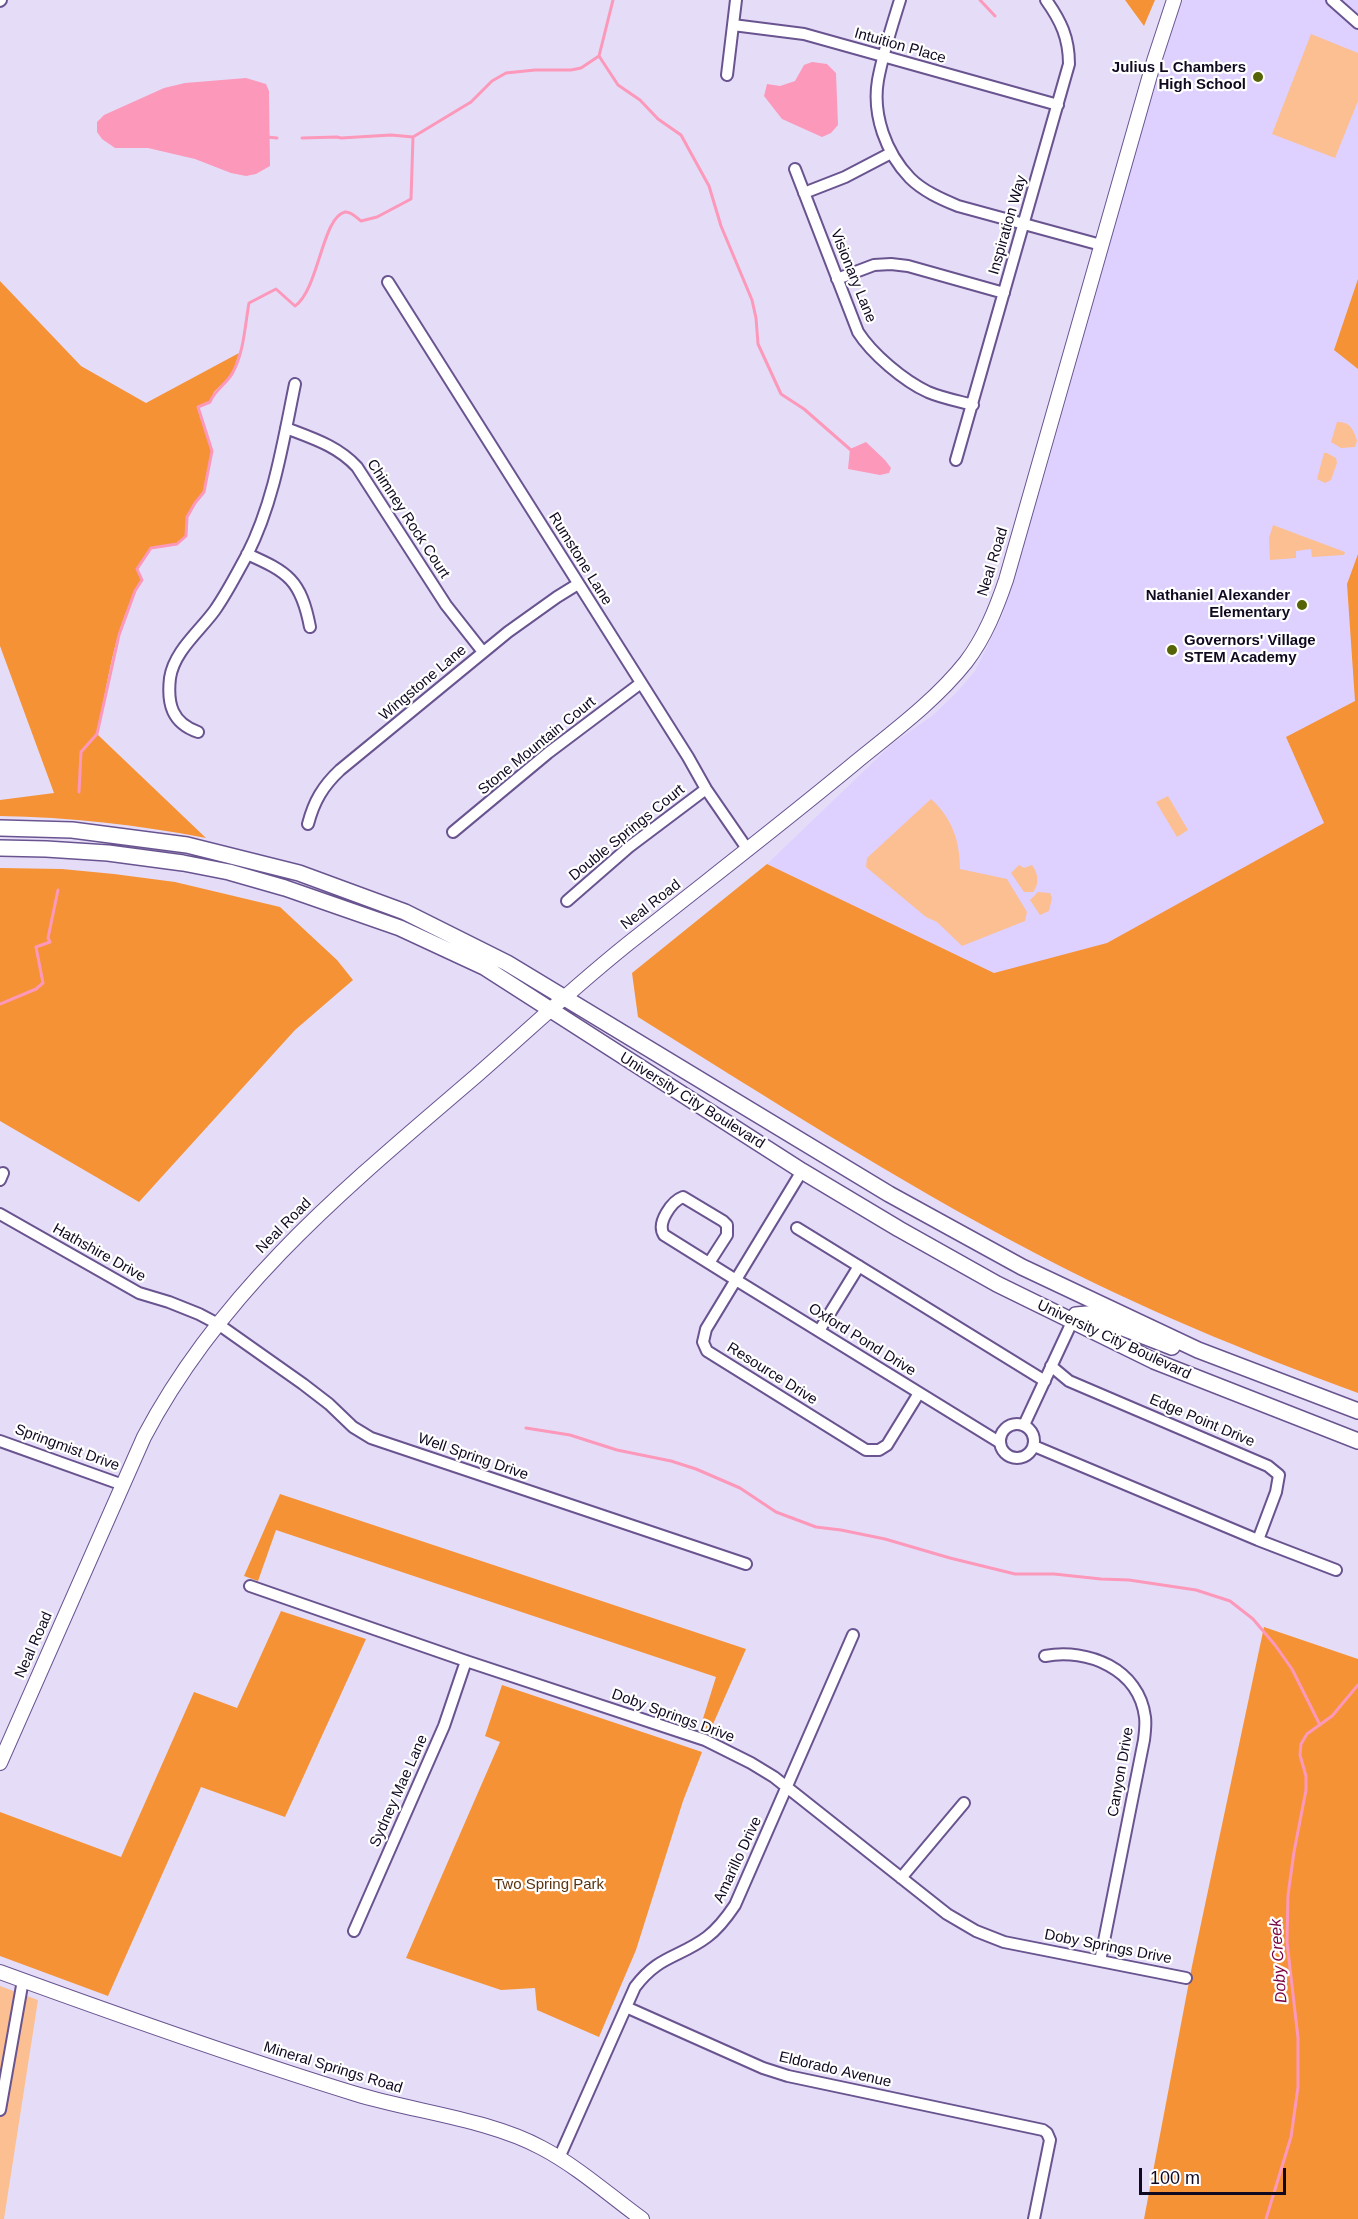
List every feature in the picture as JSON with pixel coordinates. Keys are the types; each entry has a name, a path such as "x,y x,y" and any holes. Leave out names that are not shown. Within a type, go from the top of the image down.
{"main road":[{"name":"University City Boulevard","path":"0,828 72,830 187,845 299,873 426,921 507,963 939,1223 1022,1267 1198,1350 1358,1412"},
{"name":"University City Boulevard","path":"0,848 46,849 140,857 229,872 359,912 433,942 484,967 802,1171 944,1255 1072,1322 1204,1382 1358,1441"},
{"path":"1072,1322 1076,1316 1083,1313 1181,1351 1198,1350"}],"street":[{"path":"727,75 735,0"},
{"path":"900,0 878,81 877,102 882,133 891,153 911,178 938,197 958,206 1101,245"},
{"name":"Inspiration Way","path":"956,460 1069,64 1069,46 1065,30 1046,0"},
{"name":"Neal Road","path":"0,1763 144,1437 168,1393 190,1360 255,1278 295,1236 551,1010 637,937 748,850 931,699 966,662 993,617 1006,580 1154,61 1174,0"},
{"path":"1332,0 1358,23"},
{"name":"Intuition Place","path":"733,26 804,34 1058,105"},
{"path":"804,193 845,177 891,153"},
{"name":"Visionary Lane","path":"795,169 858,332 867,345 914,384 930,393 973,405"},
{"path":"837,279 874,266 891,264 908,266 1004,293"},
{"name":"Rumstone Lane","path":"388,282 706,789 748,850"},
{"path":"198,732 178,720 173,712 170,676 180,653 215,610 247,554 267,508 295,384"},
{"name":"Chimney Rock Court","path":"286,428 328,445 347,456 357,467 446,605 483,652"},
{"path":"247,554 277,567 296,585 302,595 309,627"},
{"name":"Wingstone Lane","path":"308,824 316,799 328,782 528,616 578,584"},
{"name":"Stone Mountain Court","path":"453,832 548,753 641,684"},
{"name":"Double Springs Court","path":"567,901 629,847 706,789"},
{"name":"Resource Drive","path":"802,1171 706,1329 703,1342 712,1355 866,1449 879,1450 887,1444 919,1393"},
{"name":"Oxford Pond Drive","path":"709,1263 727,1235 727,1225 683,1197 676,1200 661,1224 661,1231 664,1235 736,1280 999,1442 1005,1455 1016,1459 1027,1456 1034,1446"},
{"name":"Hathshire Drive","path":"0,1214 139,1293 200,1314 218,1324"},
{"path":"797,1227 1045,1381"},
{"path":"819,1331 859,1266"},
{"path":"1024,1425 1072,1322"},
{"name":"Well Spring Drive","path":"218,1324 303,1384 353,1427 371,1438 746,1564"},
{"name":"Edge Point Drive","path":"1051,1366 1069,1381 1268,1466 1280,1475 1258,1540"},
{"path":"999,1442 1002,1431 1009,1425 1024,1425 1033,1435 1034,1446 1258,1540 1336,1570"},
{"name":"Springmist Drive","path":"0,1441 123,1485"},
{"name":"Doby Springs Drive","path":"250,1586 705,1740 752,1763 947,1914 975,1931 1004,1942 1186,1978"},
{"name":"Amarillo Drive","path":"559,2158 635,1988 654,1966 700,1942 726,1919 735,1905 853,1635"},
{"name":"Canyon Drive","path":"1045,1656 1072,1654 1117,1669 1132,1683 1142,1701 1145,1714 1144,1740 1100,1961"},
{"name":"Sydney Mae Lane","path":"354,1931 444,1726 466,1661"},
{"path":"901,1878 964,1803"},
{"name":"Mineral Springs Road","path":"0,1971 293,2074 359,2095 505,2133 541,2147 559,2158 642,2219"},
{"path":"0,2110 23,1980"},
{"name":"Eldorado Avenue","path":"626,2007 763,2068 788,2076 1043,2130 1050,2140 1034,2219"}],"shaded area":[{"name":"Governors' Village STEM Academy","path":"1183,0 1358,0 1358,1185 767,864 892,744 933,715 956,693 975,671 1002,616 1047,467 1147,112"},
{"path":"1311,34 1358,53 1358,101 1335,158 1272,134"},
{"path":"812,62 827,64 836,73 838,125 831,133 822,137 782,119 764,96 767,84 780,86 795,81 804,65"},
{"path":"246,78 266,84 269,91 270,166 256,174 246,176 231,173 195,159 148,148 115,148 102,139 97,132 97,122 104,115 164,88 185,83"},
{"path":"1337,422 1351,427 1357,441 1355,447 1341,448 1331,442"},
{"path":"866,442 891,468 889,473 880,475 848,469 850,449"},
{"path":"1324,453 1336,458 1337,463 1331,480 1325,483 1317,479"},
{"path":"1273,525 1345,552 1344,555 1312,557 1311,549 1296,551 1296,558 1270,560 1269,538"},
{"path":"1168,796 1188,830 1177,837 1156,802"},
{"path":"931,799 944,814 953,831 960,869 1007,879 1027,912 1025,921 962,946 937,922 926,917 866,867 867,858"},
{"path":"1019,865 1024,868 1032,865 1034,868 1037,882 1033,892 1024,892 1011,873"},
{"path":"1038,892 1050,893 1052,898 1049,911 1040,915 1030,900"},
{"path":"0,1986 38,2000 4,2219 0,2219"}],"green space":[{"path":"1125,0 1155,0 1144,26"},
{"path":"1358,279 1358,369 1334,350"},
{"path":"0,281 81,366 146,403 239,353 232,374 214,392 210,402 198,408 212,451 204,492 187,517 186,536 177,544 151,548 137,569 142,580 132,597 118,635 97,734 206,838 103,822 0,816 0,800 54,793 0,646"},
{"path":"1358,554 1358,1393 1193,1328 1033,1252 883,1168 638,1017 632,973 767,864 994,973 1107,943 1324,823 1286,737 1355,701 1347,584"},
{"path":"0,868 62,869 175,882 280,907 337,960 353,980 295,1030 139,1202 0,1121"},
{"path":"280,1494 746,1649 710,1731 700,1728 716,1677 276,1530 258,1581 244,1576"},
{"path":"281,1611 366,1639 285,1817 201,1787 108,1996 0,1956 0,1812 121,1857 194,1692 237,1708"},
{"path":"1264,1627 1358,1659 1358,2219 1144,2219 1192,1966"},
{"name":"Two Spring Park","path":"502,1685 702,1752 683,1801 636,1950 599,2037 537,2010 535,1988 501,1990 406,1958 500,1742 485,1736"}],"waterway":[{"path":"302,138 391,135 413,137 471,102 492,81 506,73 581,68 599,56 613,0"},
{"path":"980,0 995,16"},
{"path":"599,56 618,85 640,100 658,119 681,135 709,186 721,226 752,300 758,344 781,394 804,409 852,451"},
{"path":"267,137 277,138"},
{"path":"79,792 81,752 97,734 119,635 135,591 142,580 137,569 151,548 177,544 186,536 187,517 204,492 212,451 198,407 210,402 228,380 237,364 249,303 276,289 295,306 310,285 325,239 337,217 347,212 361,221 377,217 411,199 413,137"},
{"path":"0,1004 36,989 43,983 36,947 50,942 48,938 58,890"},
{"path":"526,1428 570,1435 617,1450 671,1461 696,1469 740,1488 776,1512 816,1527 885,1539 1015,1574 1054,1574 1129,1580 1196,1590 1230,1601 1253,1619 1275,1645 1292,1669 1320,1725"},
{"name":"Doby Creek","path":"1266,2219 1291,2137 1298,2087 1298,2038 1287,1942 1288,1895 1306,1790 1306,1776 1300,1755 1301,1744 1307,1734 1332,1716 1358,1685"}],"place":[{"name":"Julius L Chambers High School","path":"1258,77"},
{"name":"Nathaniel Alexander Elementary","path":"1302,605"},
{"name":"Governors' Village STEM Academy","path":"1172,650"}]}
